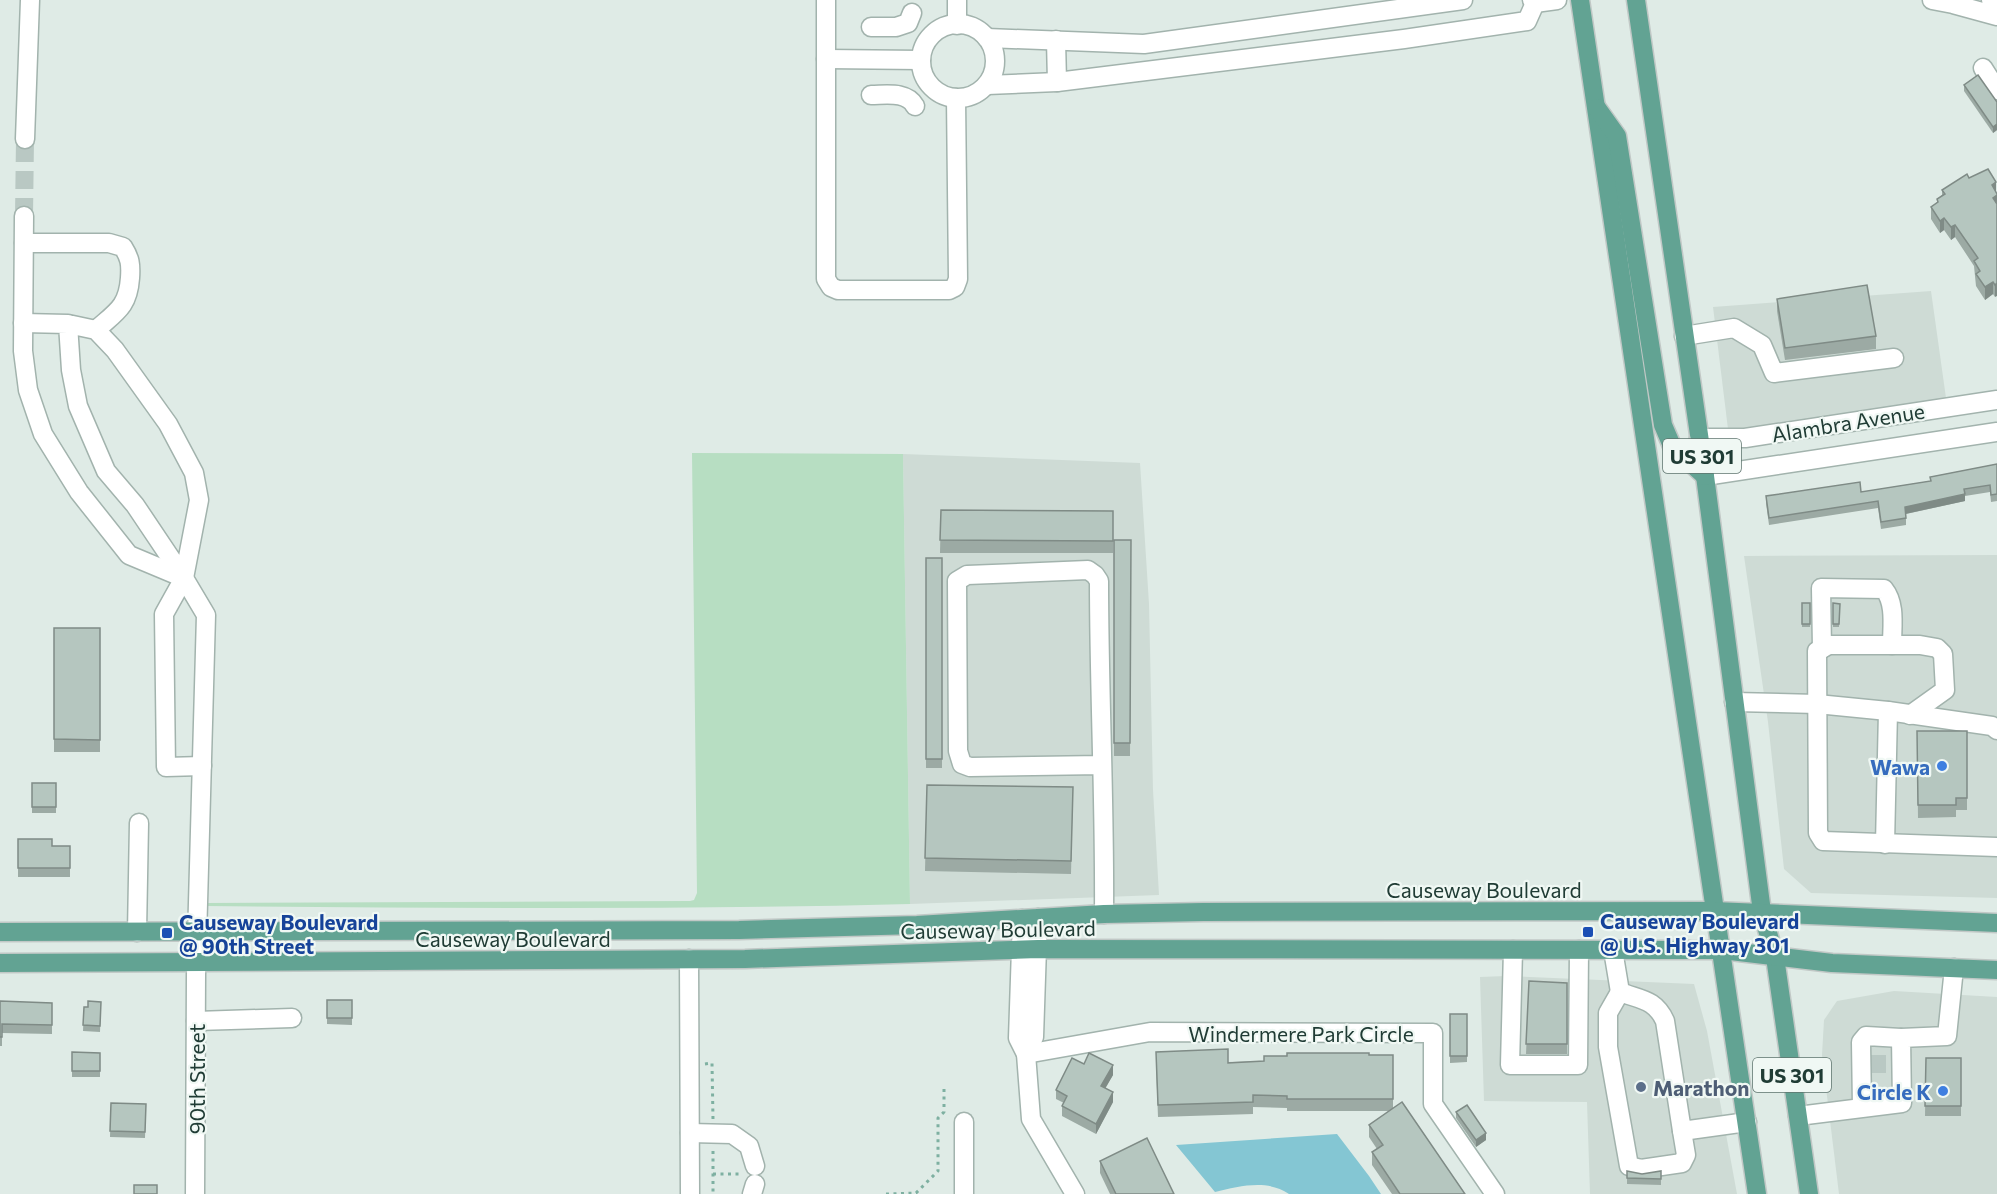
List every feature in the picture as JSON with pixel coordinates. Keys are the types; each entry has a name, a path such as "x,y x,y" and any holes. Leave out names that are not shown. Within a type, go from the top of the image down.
{"main road":[{"name":"US 301","path":"1580,0 1757,1194"},
{"name":"US 301","path":"1636,0 1705,476 1762,912 1775,957 1809,1194"},
{"path":"1595,107 1617,136 1663,425 1672,446 1705,476"},
{"name":"Causeway Boulevard","path":"0,932 739,930 1104,914 1203,912 1714,911 1997,923"},
{"name":"Causeway Boulevard","path":"0,963 689,959 1030,949 1722,950 1832,963 1997,970"}],"street":[{"path":"25,139 30,0"},
{"path":"826,0 826,279 831,287 838,290 949,290 955,286 958,279 956,98"},
{"path":"957,0 957,25"},
{"path":"987,38 1144,44 1463,0"},
{"path":"987,85 1057,82 1404,39 1527,21 1534,1 1557,0"},
{"path":"1932,0 1997,16"},
{"path":"1991,0 1997,1"},
{"path":"871,27 896,27 908,23 912,13"},
{"path":"957,25 970,26 987,38 993,49 995,61 993,74 987,85 968,97 956,98 947,97 931,87 922,70 921,60 922,51 932,35 940,29 957,25"},
{"path":"1056,40 1057,82"},
{"path":"826,59 921,60"},
{"path":"1983,68 1997,90"},
{"path":"871,96 904,97 912,100 915,106"},
{"path":"24,216 23,351 28,390 43,434 79,492 129,555 184,578"},
{"path":"24,243 109,243 123,247 132,261 129,295 119,310 96,330"},
{"path":"23,323 68,324 96,330 116,350 168,424 194,472 199,500 184,578 164,614 166,767 202,766"},
{"name":"90th Street","path":"68,324 71,370 78,406 106,471 135,505 206,615 196,963 195,1194"},
{"path":"1684,336 1734,328 1762,345 1774,373 1894,358"},
{"name":"Alambra Avenue","path":"1699,438 1745,438 1997,400"},
{"name":"Alambra Avenue","path":"1705,476 1997,432"},
{"path":"1102,765 970,767 962,764 958,756 957,581 962,577 1088,570 1099,581 1102,765 1104,914"},
{"path":"1822,649 1821,588 1884,589 1892,604 1892,645"},
{"path":"1910,715 1945,690 1943,654 1937,648 1920,645 1829,645 1816,651 1818,833 1823,841 1997,847"},
{"path":"1734,702 1817,704 1888,711 1992,726 1997,730"},
{"path":"1885,844 1888,711"},
{"path":"137,932 139,823"},
{"path":"1030,919 1034,1037 1026,1054 1031,1119 1075,1194"},
{"path":"1513,950 1510,1065 1578,1065 1579,950"},
{"path":"1613,950 1620,992 1608,1013 1608,1047 1629,1166 1641,1170 1682,1163 1686,1155 1665,1021 1659,1009 1651,1002 1620,992"},
{"path":"689,959 690,1194"},
{"path":"1862,1107 1864,1064 1861,1042 1866,1036 1901,1038 1947,1036 1954,968"},
{"path":"196,1021 292,1018"},
{"name":"Windermere Park Circle","path":"1026,1054 1150,1032 1433,1033 1433,1104 1495,1194"},
{"path":"1798,1116 1902,1103 1896,1064 1901,1038"},
{"path":"964,1122 964,1194"},
{"path":"1682,1131 1747,1122"},
{"path":"690,1133 732,1134 749,1146 752,1180"}],"path":[{"path":"699,1064 712,1064 713,1120 720,1121"},
{"path":"886,1194 916,1193 938,1171 938,1118 944,1112 944,1086"},
{"path":"713,1140 713,1194"},
{"path":"713,1174 752,1180"}],"shaded area":[{"path":"1931,291 1946,398 1744,429 1728,429 1713,307"},
{"path":"903,454 1140,463 1149,604 1153,790 1159,895 910,904"},
{"path":"1997,555 1997,898 1811,893 1784,869 1768,722 1744,556"},
{"path":"1506,976 1694,984 1707,1031 1737,1194 1590,1194 1587,1102 1484,1101 1480,977"},
{"path":"1894,991 1997,997 1997,1194 1839,1194 1822,1055 1824,1020 1837,1001"}],"green space":[{"path":"692,453 903,454 910,904 646,908 206,906 206,903 694,900 697,893"}],"water":[{"path":"1337,1134 1381,1194 1289,1194 1281,1189 1263,1185 1215,1192 1176,1145"}],"building":[{"path":"1978,75 1997,102 1997,124 1993,127 1964,85"},
{"path":"1988,169 1996,182 1992,185 1997,194 1993,198 1997,204 1997,283 1995,285 1993,282 1985,287 1976,274 1980,271 1974,261 1978,258 1955,225 1951,227 1944,218 1940,221 1931,207 1945,194 1942,190 1967,174 1969,178"},
{"path":"1867,285 1876,336 1785,348 1777,299"},
{"path":"1997,464 1997,494 1991,495 1990,485 1964,489 1965,494 1905,507 1906,518 1881,522 1878,501 1769,518 1766,496 1860,482 1861,492 1931,481 1930,477"},
{"path":"941,510 1113,511 1113,541 940,540"},
{"path":"1114,540 1131,540 1130,743 1114,743"},
{"path":"926,558 942,558 942,759 926,759"},
{"path":"1802,603 1810,603 1810,624 1802,624"},
{"path":"1833,603 1840,604 1839,624 1833,624"},
{"path":"54,628 100,628 100,740 54,739"},
{"name":"Wawa","path":"1917,731 1967,731 1967,798 1956,798 1956,805 1918,805"},
{"path":"32,783 56,783 56,807 32,807"},
{"path":"927,785 1073,787 1071,861 925,858"},
{"path":"18,839 52,839 52,846 70,846 70,868 18,868"},
{"path":"1529,981 1567,983 1567,1044 1526,1044"},
{"path":"327,1000 352,1000 352,1018 327,1018"},
{"path":"0,1001 52,1003 52,1025 2,1024 2,1037 0,1037"},
{"path":"88,1001 101,1002 100,1026 83,1025 84,1007 88,1007"},
{"path":"1450,1014 1467,1014 1467,1056 1450,1056"},
{"path":"1228,1049 1228,1063 1264,1061 1264,1056 1287,1056 1287,1053 1393,1055 1393,1099 1287,1099 1287,1096 1253,1095 1253,1102 1158,1105 1156,1052"},
{"path":"72,1052 100,1053 100,1071 72,1071"},
{"path":"1089,1053 1113,1065 1101,1086 1113,1092 1096,1124 1062,1106 1067,1096 1056,1090 1072,1058 1084,1064"},
{"name":"Circle K","path":"1926,1058 1961,1058 1961,1106 1925,1106"},
{"path":"1402,1102 1465,1194 1400,1194 1372,1152 1383,1145 1369,1125"},
{"path":"111,1103 146,1104 145,1132 110,1131"},
{"path":"1467,1105 1486,1133 1476,1140 1456,1112"},
{"path":"1147,1138 1174,1194 1116,1194 1100,1161"},
{"path":"1627,1171 1642,1174 1661,1171 1661,1179 1627,1178"},
{"path":"134,1185 157,1185 157,1194 134,1194"}],"tunnel":[{"path":"24,216 25,139"},
{"path":"1868,1064 1890,1064"}],"place":[{"name":"Wawa","path":"1942,766"},
{"name":"Causeway Boulevard @ U.S. Highway 301","path":"1588,932"},
{"name":"Causeway Boulevard @ 90th Street","path":"167,933"},
{"name":"Marathon","path":"1641,1087"},
{"name":"Circle K","path":"1943,1091"}]}
